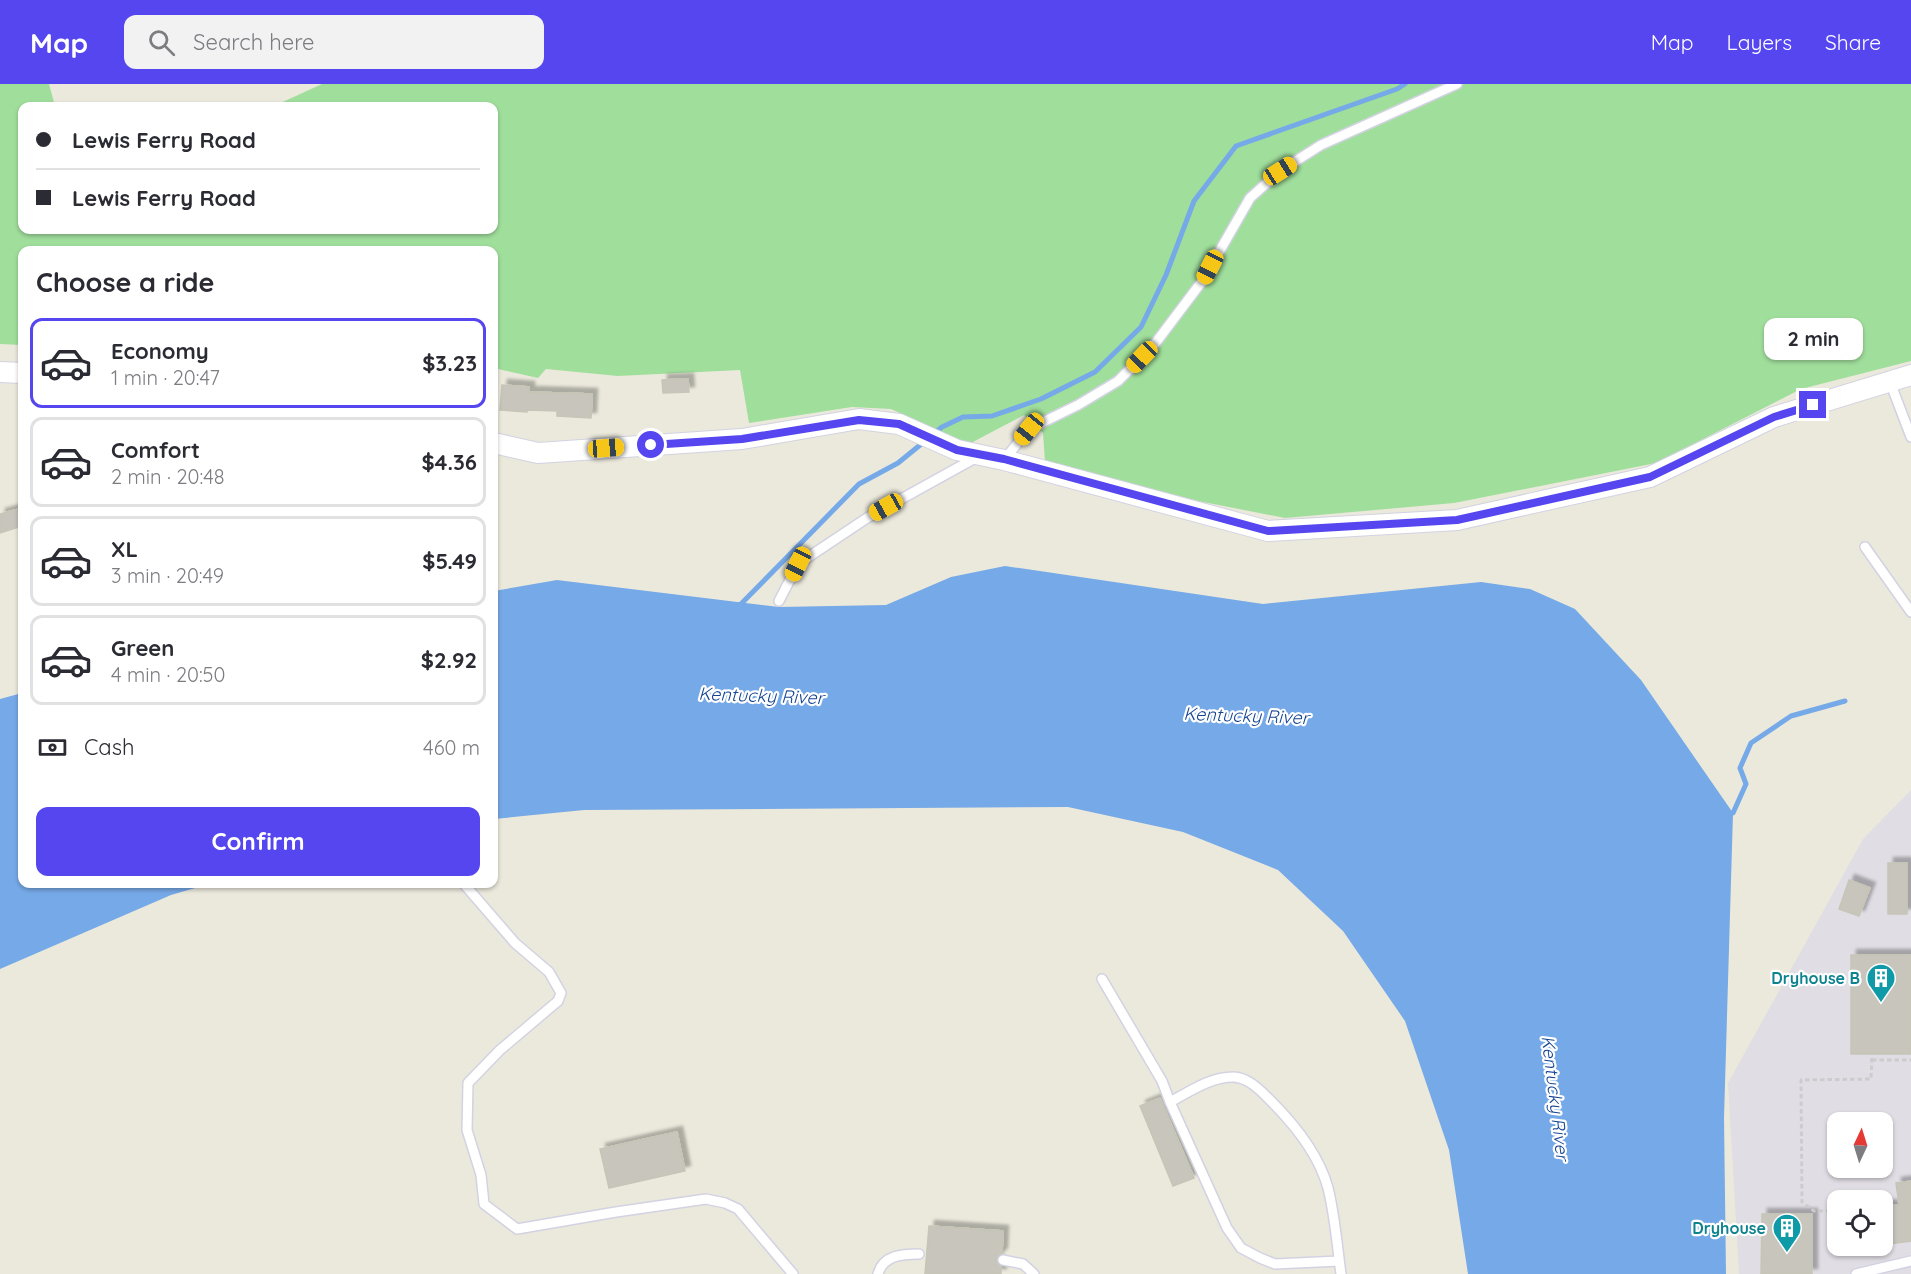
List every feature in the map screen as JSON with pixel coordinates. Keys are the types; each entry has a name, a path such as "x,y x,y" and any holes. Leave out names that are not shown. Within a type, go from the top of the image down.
{"street":[{"path":"0,372 18,373"},
{"path":"498,444 538,453 742,439 859,420 899,424 957,450 1004,459 1268,531 1457,520 1650,477 1774,417 1911,375"}],"lane":[{"path":"1004,459 1029,429 1078,405 1118,381 1154,345 1203,280 1250,198 1280,171 1321,145 1457,84"},
{"path":"1890,382 1911,436"},
{"path":"779,601 798,564 867,518 981,455"},
{"path":"1865,547 1911,612"},
{"path":"467,888 515,943 549,972 561,993 558,1001 500,1050 468,1083 467,1130 481,1175 484,1204 518,1229 616,1212 706,1200 725,1203 738,1209 793,1274"},
{"path":"1102,979 1162,1081 1227,1228 1241,1248 1275,1264 1340,1261"},
{"path":"1170,1102 1216,1079 1236,1077 1256,1086 1281,1111 1311,1151 1327,1186 1341,1274"},
{"path":"878,1274 884,1262 896,1256 919,1254"},
{"path":"1003,1260 1023,1264 1034,1274"},
{"path":"1856,1274 1911,1262"}],"path":[{"path":"1827,1211 1814,1211 1802,1203 1801,1080 1871,1079 1872,1054"},
{"path":"1872,1060 1911,1060"}],"shaded area":[{"path":"1911,790 1911,1274 1739,1274 1728,1083 1863,839"}],"green space":[{"path":"0,84 49,84 54,102 18,102 18,234 498,234 498,102 283,102 322,84 1911,84 1911,361 1801,389 1656,463 1454,503 1285,518 1198,501 1045,462 1043,433 1024,415 969,444 891,409 852,407 749,423 740,370 618,376 546,369 538,378 498,369 498,246 18,246 18,345 0,344"}],"water":[{"name":"Kentucky River","path":"1005,566 1263,604 1481,582 1530,589 1575,609 1641,680 1733,813 1724,1118 1726,1274 1468,1274 1449,1150 1405,1021 1343,931 1278,870 1183,832 1068,807 584,810 498,819 498,590 557,580 779,607 886,605 951,577"},
{"path":"18,694 18,888 195,888 171,895 0,969 0,699"}],"building":[{"path":"688,379 689,392 663,393 662,380"},
{"path":"502,385 529,387 529,392 592,394 591,418 557,416 557,411 500,410"},
{"path":"18,509 18,527 0,533 0,514"},
{"path":"1888,863 1907,863 1907,914 1888,914"},
{"path":"1849,880 1870,888 1859,916 1839,909"},
{"name":"Dryhouse B","path":"1851,955 1911,955 1911,1054 1851,1054"},
{"path":"1160,1098 1194,1178 1173,1186 1140,1106"},
{"path":"677,1132 685,1171 609,1188 600,1149"},
{"path":"1911,1181 1911,1241 1893,1243 1893,1205 1899,1205 1896,1183"},
{"name":"Dryhouse","path":"1762,1214 1812,1214 1812,1274 1761,1274"},
{"path":"929,1226 1003,1231 1002,1253 996,1259 1001,1266 1001,1274 925,1274"}],"waterway":[{"path":"932,435 942,427 963,417 992,416 1041,399 1095,372 1141,327 1166,275 1194,201 1236,146 1397,89 1405,84"},
{"path":"738,607 859,484 898,463 925,441"},
{"path":"1727,815 1733,813 1746,784 1740,768 1751,743 1791,716 1845,701"}],"place":[{"name":"Dryhouse B","path":"1881,1004"},
{"name":"Dryhouse","path":"1787,1254"}],"route":[{"path":"651,445 742,439 859,420 899,424 957,450 1004,459 1268,531 1457,520 1650,477 1774,417 1813,405"}]}
